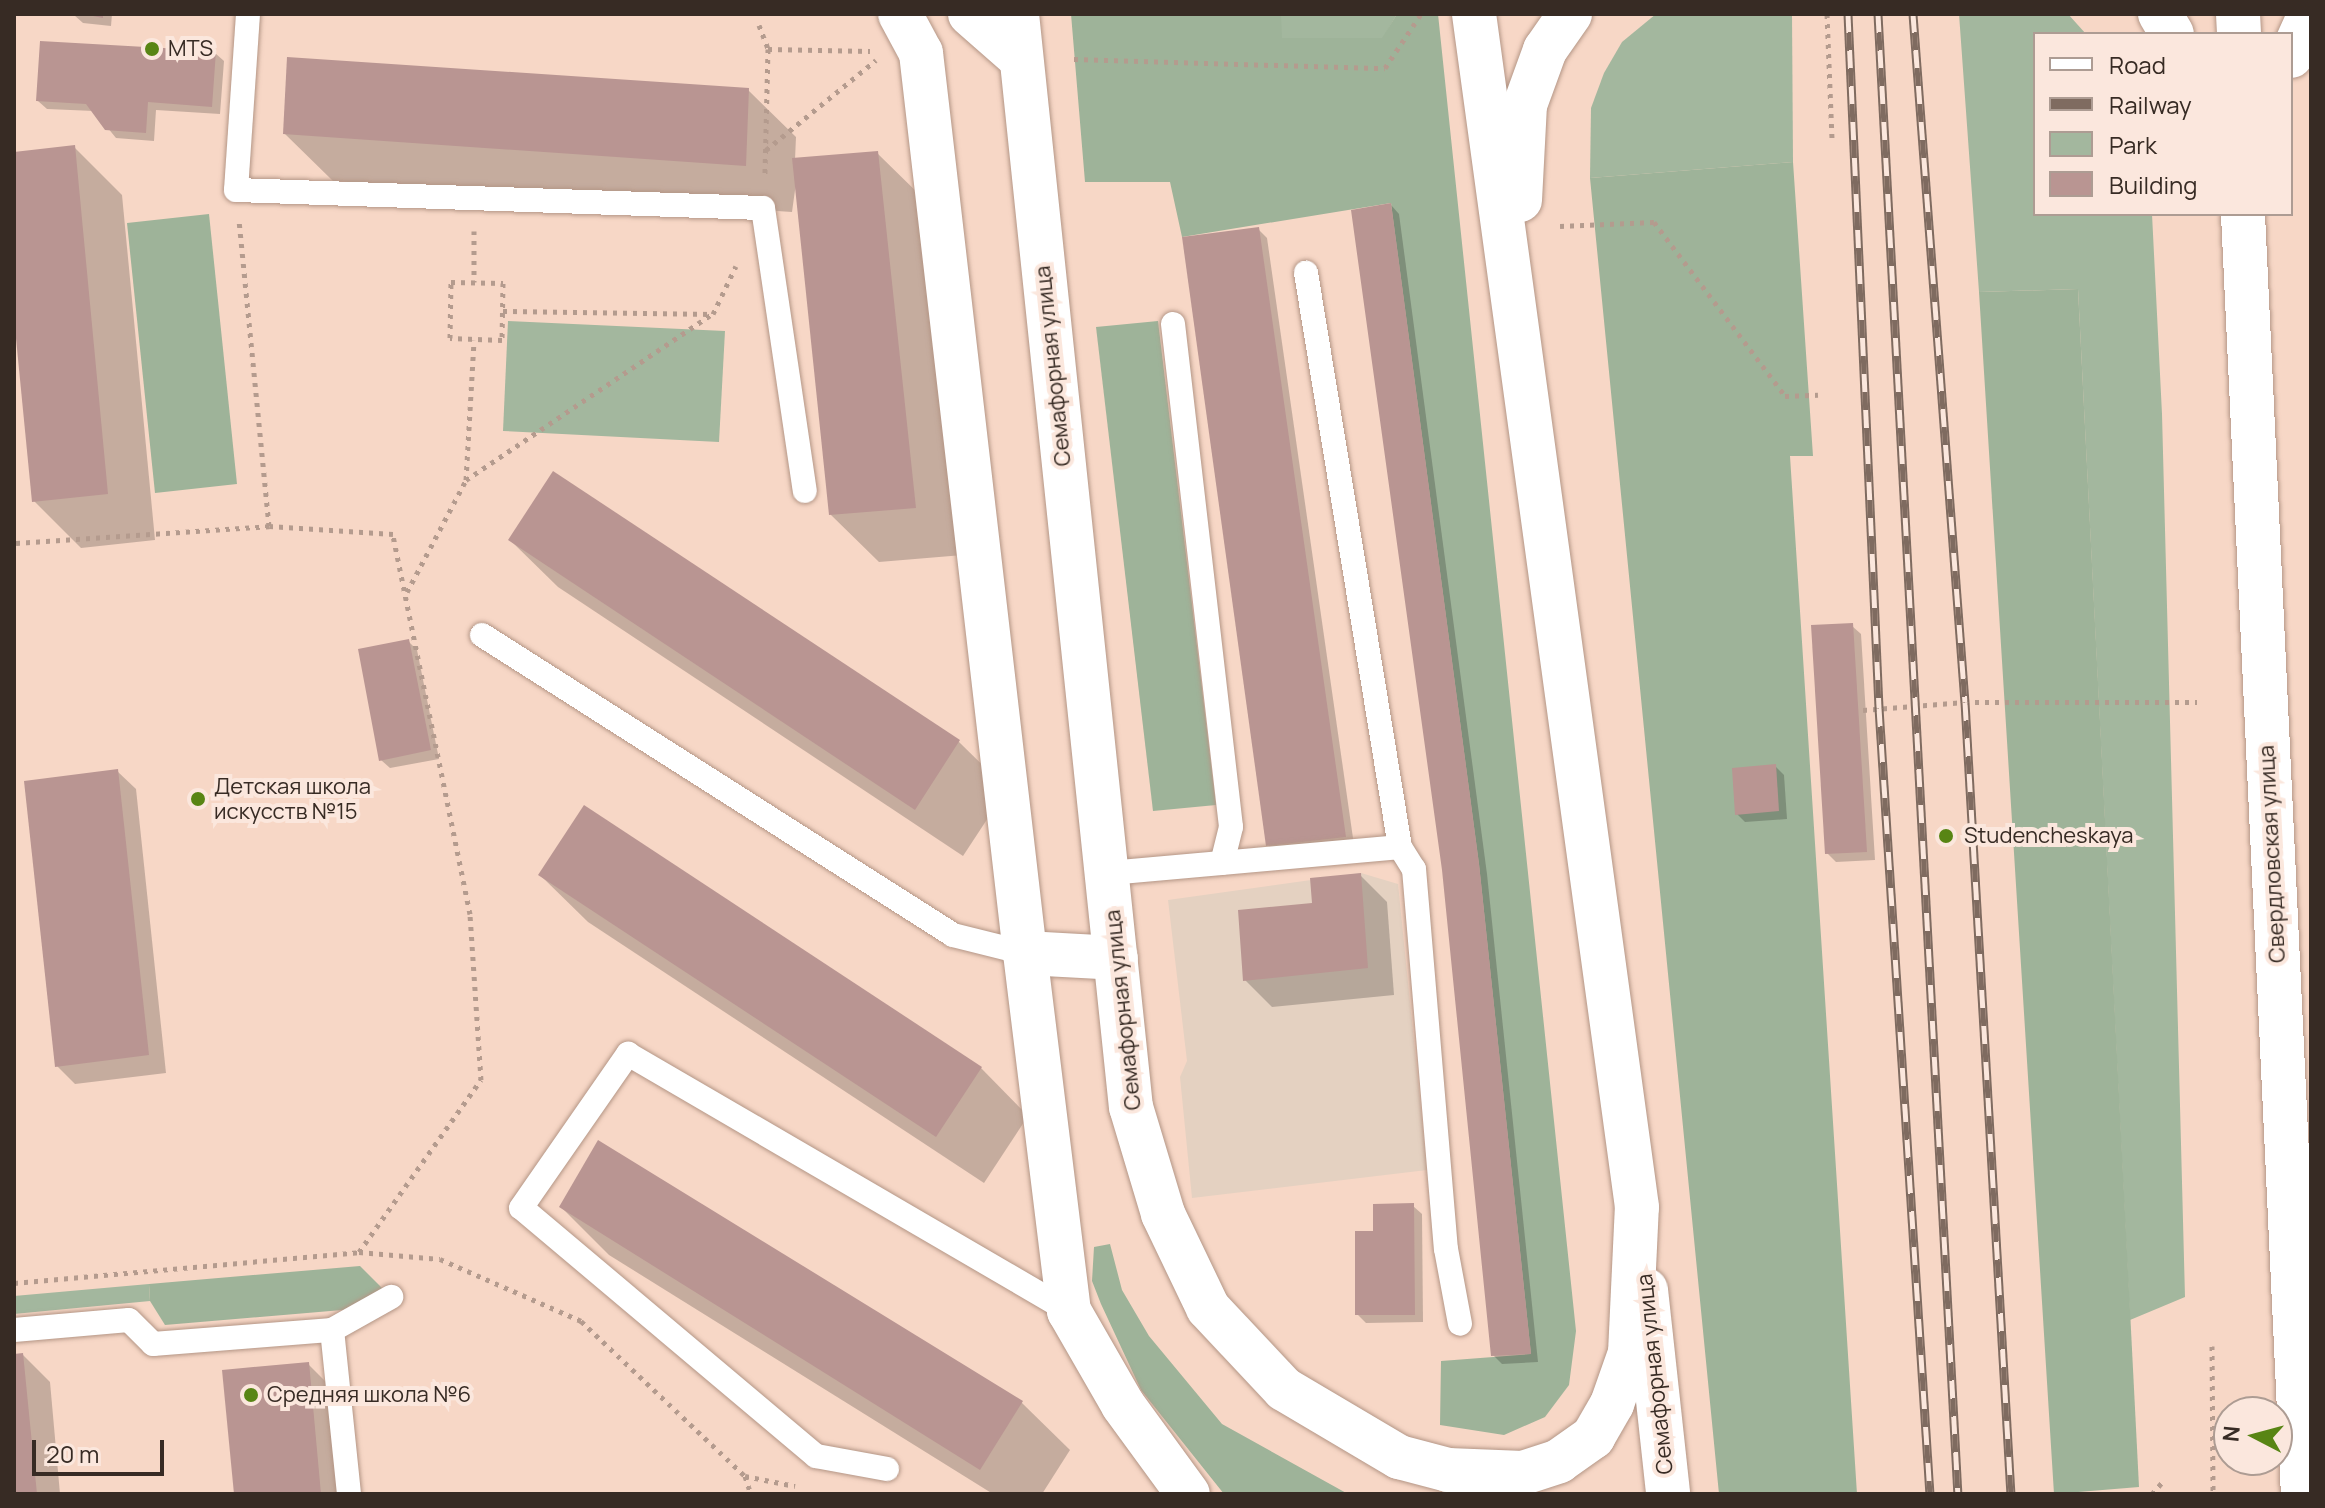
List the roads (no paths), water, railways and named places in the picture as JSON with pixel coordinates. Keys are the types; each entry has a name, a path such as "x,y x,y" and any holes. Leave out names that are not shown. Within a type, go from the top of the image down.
{"main road":[{"path":"970,14 1018,35"},
{"name":"Семафорная улица","path":"1474,14 1637,1207 1668,1494"},
{"path":"1515,302 1525,105 1545,50 1570,14"},
{"path":"2160,14 2171,32"},
{"path":"2293,52 2310,14"},
{"path":"893,33 921,53 1069,1311 1123,1405 1188,1494"},
{"name":"Семафорная улица","path":"1018,35 1110,873 1131,1107 1163,1214 1208,1308 1284,1389 1399,1457 1448,1470 1523,1473 1559,1461 1593,1437 1612,1404 1630,1353 1637,1207"},
{"path":"2231,216 2245,289"},
{"name":"Свердловская улица","path":"2243,216 2303,1494"},
{"path":"1025,953 1116,958"},
{"path":"1448,1470 1507,1494"}],"lane":[{"path":"248,14 236,190 473,195 763,208 805,491"},
{"path":"1306,273 1400,847 1414,869 1446,1249 1460,1324"},
{"path":"1173,324 1231,827 1222,863"},
{"path":"482,635 953,935 1025,953"},
{"path":"1110,873 1400,847"},
{"path":"887,1469 816,1456 521,1208 628,1054 1069,1311"},
{"path":"14,1330 129,1320 153,1344 332,1330 391,1297"},
{"path":"332,1330 349,1494"}],"railway":[{"path":"1848,14 1879,708 1930,1494"},
{"path":"1878,14 1958,1494"},
{"path":"1913,14 1965,702 2011,1494"}],"place":[{"name":"MTS","path":"152,49"},
{"name":"Детская школа искусств №15","path":"198,799"},
{"name":"Studencheskaya","path":"1946,836"},
{"name":"Средняя школа №6","path":"251,1395"}]}
